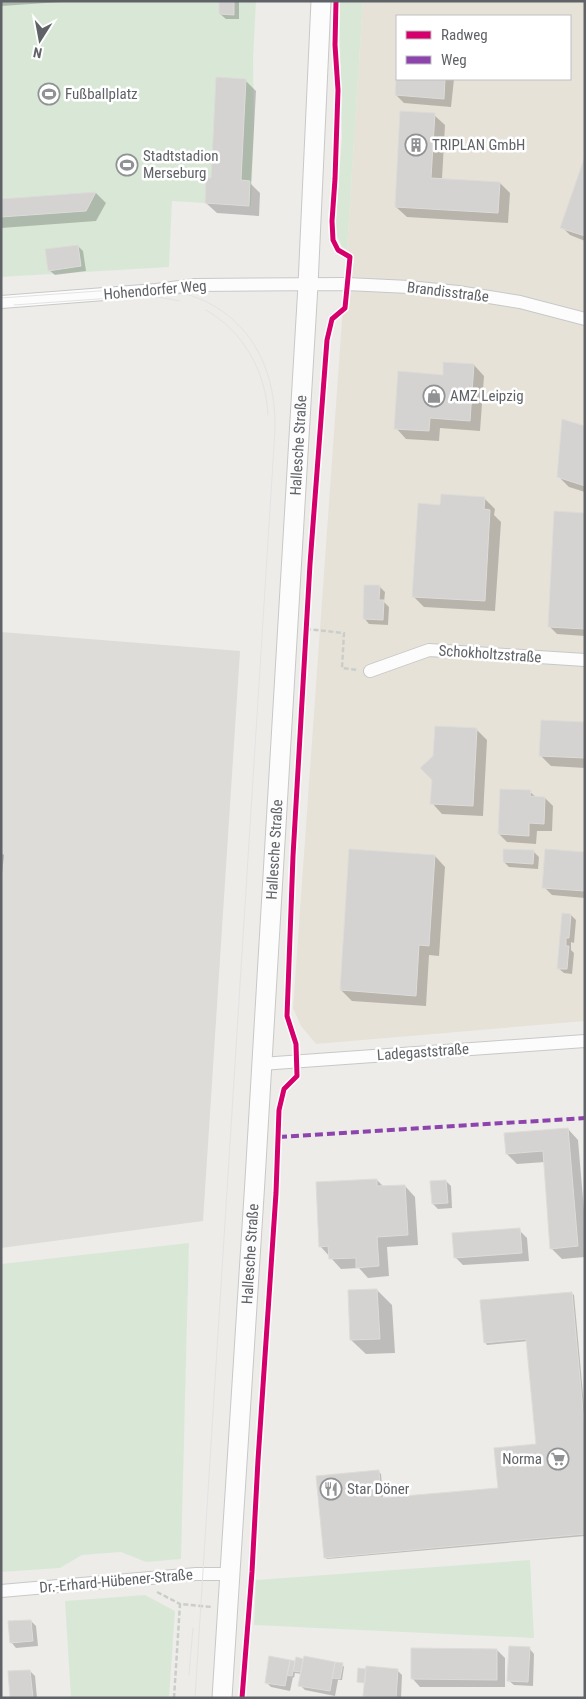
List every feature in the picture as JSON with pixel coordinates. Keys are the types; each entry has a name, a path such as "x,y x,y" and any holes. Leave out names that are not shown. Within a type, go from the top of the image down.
{"street":[{"name":"Hallesche Straße","path":"222,1698 308,285 321,1"},
{"name":"Hohendorfer Weg","path":"1,302 156,290 195,285 308,285"},
{"name":"Brandisstraße","path":"308,285 409,287 458,292 520,302 585,318"},
{"name":"Schokholtzstraße","path":"370,671 429,650 585,660"},
{"name":"Ladegaststraße","path":"261,1064 585,1041"},
{"name":"Dr.-Erhard-Hübener-Straße","path":"1,1590 196,1574 230,1574"}],"path":[{"path":"306,629 344,634 342,668 370,671"},
{"path":"174,1698 180,1604 228,1607"}],"shaded area":[{"path":"363,1 585,1 585,1021 316,1044 301,1026 293,1008"},
{"path":"1,632 240,651 203,1221 1,1248"}],"green space":[{"name":"Stadtstadion Merseburg","path":"1,1 256,1 253,60 254,130 251,206 172,201 169,267 1,277"},
{"path":"339,1 363,1 347,250 342,247 335,231 342,137"},
{"path":"189,1243 181,1559 146,1562 121,1552 82,1555 60,1568 1,1572 1,1264"},
{"path":"530,1560 534,1638 254,1625 256,1580"},
{"path":"145,1595 175,1611 169,1698 71,1698 65,1601"}],"building":[{"path":"219,1 234,1 234,15 219,14"},
{"path":"216,77 246,79 241,180 250,181 249,206 205,203 206,178 211,178"},
{"path":"396,80 445,80 444,99 395,95"},
{"name":"TRIPLAN GmbH","path":"400,111 435,113 431,178 500,182 498,213 395,207"},
{"path":"585,156 585,236 560,228"},
{"path":"96,192 86,211 1,217 1,199"},
{"path":"78,245 81,266 48,271 45,249"},
{"name":"AMZ Leipzig","path":"443,362 474,364 470,421 430,418 429,431 394,429 398,371 443,375"},
{"path":"562,419 585,426 585,486 557,477"},
{"path":"441,494 485,497 484,509 490,510 485,601 412,597 418,503 440,505"},
{"path":"554,511 585,513 585,629 548,627"},
{"path":"364,585 380,585 379,600 384,600 383,620 363,619"},
{"path":"541,720 585,722 585,758 539,756"},
{"path":"435,726 477,728 473,806 430,804 432,780 420,768 433,756"},
{"path":"500,789 531,790 530,796 545,797 544,824 529,823 529,836 498,834"},
{"path":"349,849 435,855 429,946 419,945 416,996 340,990"},
{"path":"503,849 534,850 533,864 503,862"},
{"path":"545,849 585,852 585,891 542,888"},
{"path":"562,913 571,914 569,938 566,938 566,946 569,946 567,969 557,969"},
{"path":"568,1128 578,1246 550,1249 543,1151 506,1154 504,1133"},
{"path":"377,1179 377,1186 405,1185 408,1235 377,1237 379,1266 356,1268 356,1258 329,1259 328,1246 319,1247 316,1182"},
{"path":"446,1180 448,1203 432,1204 430,1181"},
{"path":"520,1228 522,1253 454,1258 452,1233"},
{"path":"377,1289 380,1339 350,1340 348,1290"},
{"path":"572,1292 585,1433 585,1534 324,1558 316,1476 379,1470 381,1498 498,1488 494,1448 536,1444 526,1339 484,1343 480,1300"},
{"path":"31,1620 33,1641 10,1643 8,1621"},
{"path":"509,1646 530,1647 528,1682 507,1681"},
{"path":"411,1648 497,1649 497,1680 411,1679"},
{"path":"269,1656 290,1660 285,1686 265,1683"},
{"path":"304,1656 335,1662 330,1691 298,1686"},
{"path":"296,1657 303,1659 301,1672 293,1671"},
{"path":"290,1660 295,1661 292,1676 287,1675"},
{"path":"335,1662 343,1663 340,1679 332,1678"},
{"path":"366,1666 398,1669 396,1698 363,1696"},
{"path":"358,1668 366,1669 365,1683 357,1682"},
{"path":"30,1670 33,1698 10,1698 8,1671"}],"tram line":[{"path":"1,298 141,288 172,291 198,298 222,311 241,328 256,348 267,372 273,400 275,430 195,1698"},
{"path":"14,305 140,296 180,301"},
{"path":"206,310 231,330 250,355 258,369 263,384 268,415"},
{"path":"189,1675 193,1628"}],"marked path":[{"path":"279,1137 585,1118"}],"cycle path":[{"path":"242,1698 252,1572 276,1193 279,1110 284,1089 297,1076 296,1044 287,1016 293,856 310,564 327,340 332,319 345,308 350,257 338,250 333,240 332,221 338,90 335,45 336,1"}],"place":[{"name":"Fußballplatz","path":"49,94"},
{"name":"TRIPLAN GmbH","path":"416,145"},
{"name":"Stadtstadion Merseburg","path":"127,165"},
{"name":"AMZ Leipzig","path":"434,396"},
{"name":"Norma","path":"558,1459"},
{"name":"Star Döner","path":"331,1489"}]}
